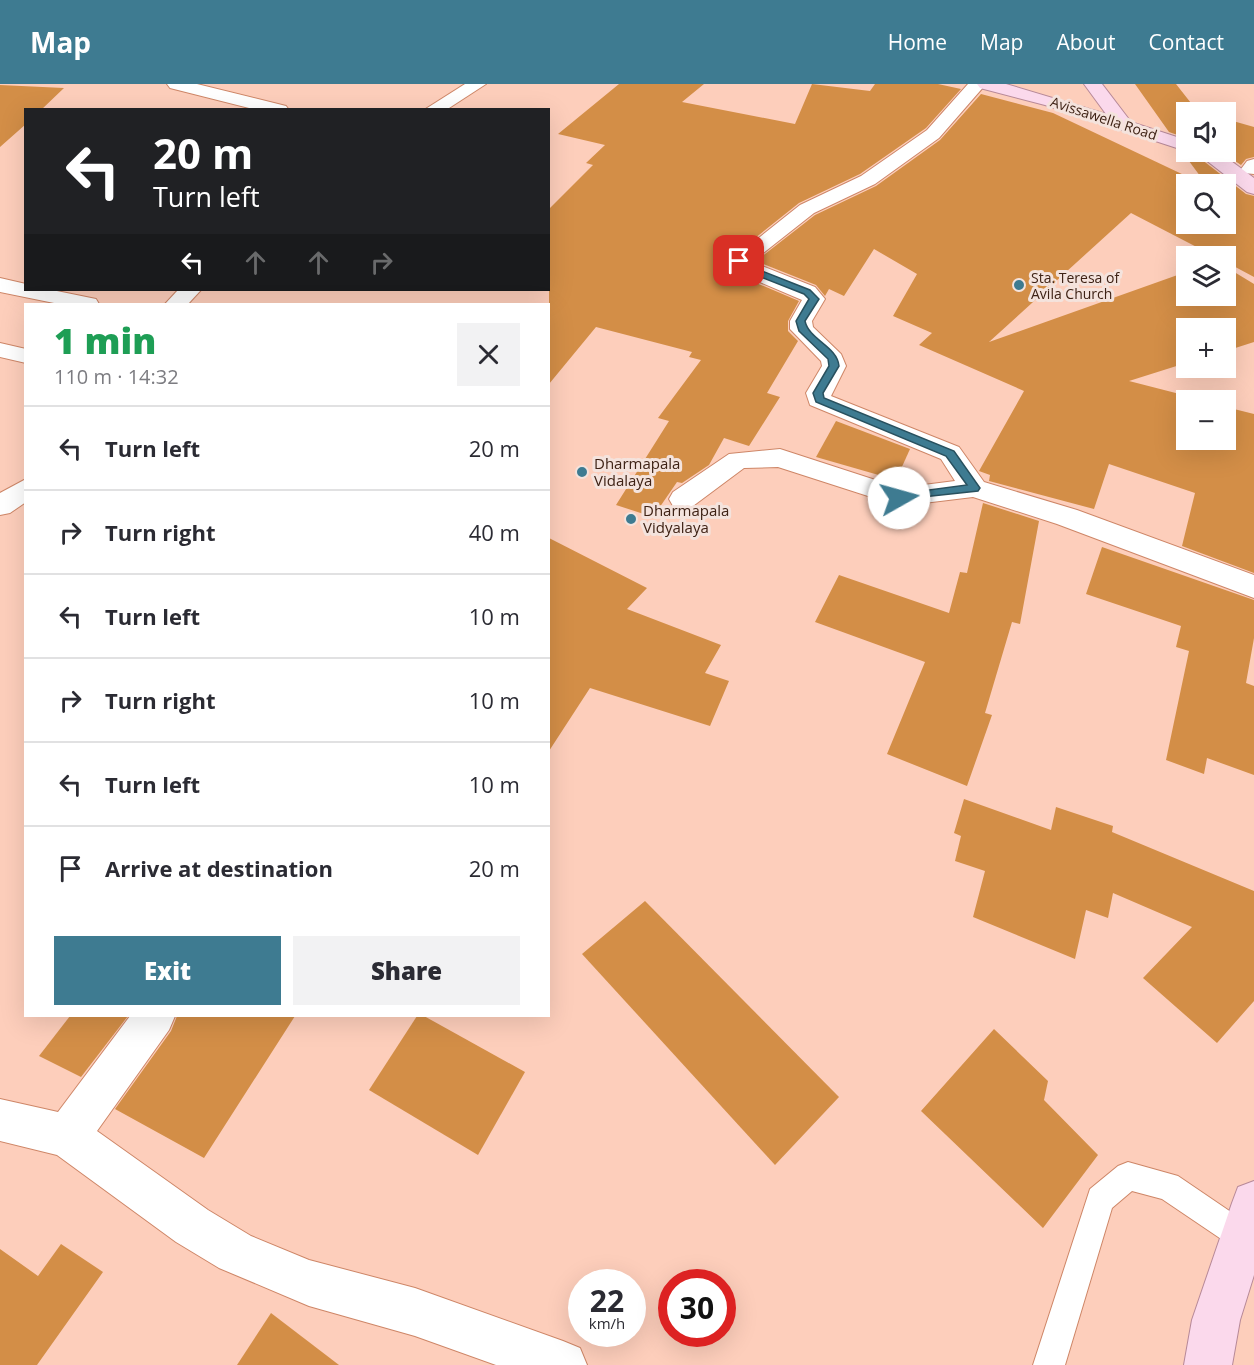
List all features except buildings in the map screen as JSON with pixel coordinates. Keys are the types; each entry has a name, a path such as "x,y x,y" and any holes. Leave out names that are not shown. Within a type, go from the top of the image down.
{"main road":[{"name":"Avissawella Road","path":"986,84 1122,123 1176,142"},
{"path":"1008,89 1031,84"},
{"path":"1093,84 1122,123"},
{"path":"1219,162 1254,188"},
{"path":"1235,162 1253,168"},
{"path":"1208,1365 1216,1320 1249,1220"}],"street":[{"path":"176,84 272,108"},
{"path":"436,108 477,84"},
{"path":"974,488 950,453 819,400 818,393 834,366 833,358 802,329 801,321 814,299 807,292 737,264 807,209 868,180 933,134 977,84"},
{"path":"0,285 24,290"},
{"path":"28,291 83,303"},
{"path":"177,303 189,291"},
{"path":"0,350 24,356"},
{"path":"683,499 738,460 780,458 899,498 974,488 1067,517 1254,587"},
{"path":"0,506 24,489"},
{"path":"67,1136 154,1017"},
{"path":"0,1120 67,1136 192,1226 235,1252 309,1283 415,1312 563,1365"}],"lane":[{"path":"1049,1365 1100,1199 1128,1176 1168,1186 1249,1220"}],"place":[{"name":"Sta. Teresa of Avila Church","path":"1019,285"},
{"name":"Dharmapala Vidalaya","path":"582,472"},
{"name":"Dharmapala Vidyalaya","path":"631,519"}],"route":[{"path":"739,261 737,264 807,292 814,299 801,321 802,329 833,358 834,366 818,393 819,400 950,453 974,488 899,498"}]}
